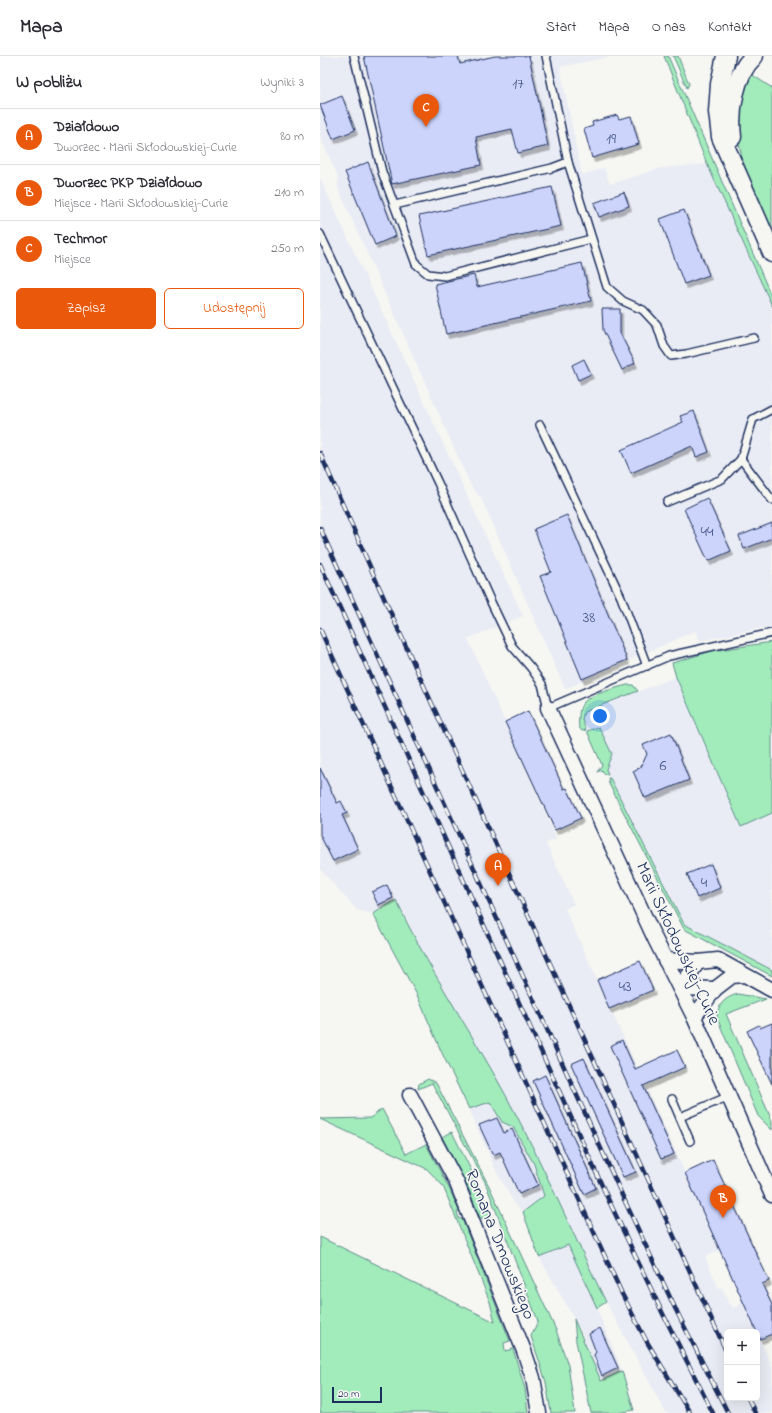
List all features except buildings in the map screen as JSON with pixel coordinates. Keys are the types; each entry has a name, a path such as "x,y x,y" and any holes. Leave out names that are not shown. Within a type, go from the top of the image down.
{"street":[{"path":"726,56 721,76 718,112 721,137 740,177 772,253"},
{"path":"740,177 731,130 730,109 739,79 754,56"},
{"name":"Marii Skłodowskiej-Curie","path":"548,708 665,960 694,1017 727,1097 772,1195"},
{"path":"665,960 698,962 718,960 772,990"},
{"path":"680,988 698,962"},
{"path":"694,1017 715,989 732,976 744,975"},
{"path":"680,988 715,989"},
{"name":"Romana Dmowskiego","path":"410,1095 456,1181 524,1351 533,1378 539,1413"}],"lane":[{"path":"354,56 382,172 416,264 428,274 445,276 591,239"},
{"path":"546,56 568,162 607,287 622,301 643,310 657,325 664,346 671,356 754,338"},
{"path":"395,205 552,168 568,162"},
{"path":"320,234 438,483 512,646 531,668 542,684 548,708 669,656 772,633"},
{"path":"668,502 722,479 741,458 753,419 772,409"},
{"path":"540,425 621,597 647,666"},
{"path":"741,458 772,500"},
{"path":"680,1117 727,1097"},
{"path":"672,1099 690,1141"}],"shaded area":[{"path":"320,56 614,56 560,67 582,175 604,168 610,184 661,168 707,164 772,306 772,638 767,627 700,641 695,631 565,689 481,498 471,486 338,188 338,177 320,136"},
{"path":"320,178 523,616 468,639 557,839 546,843 574,904 565,909 720,1250 705,1257 718,1287 723,1289 729,1305 731,1304 733,1308 738,1306 742,1300 763,1290 746,1308 756,1329 724,1329 724,1401 760,1401 760,1340 772,1366 772,1413 666,1413 606,1302 559,1204 491,1070 425,959 396,900 373,914 357,910 320,869"},
{"path":"676,677 741,827 772,813 772,970 684,924 606,770 612,754 599,727 587,731 582,720 584,712"},
{"path":"490,1102 502,1122 513,1127 534,1164 544,1196 523,1212 514,1203 495,1169 469,1109"},
{"path":"568,1244 597,1308 622,1371 601,1382 580,1329 539,1257"}],"green space":[{"path":"664,56 668,56 772,298 772,306 707,164"},
{"path":"673,56 678,56 689,84 687,88"},
{"path":"751,74 772,88 772,237 746,171 738,137 737,120 740,99"},
{"path":"772,642 772,813 741,827 676,677 672,663 712,651"},
{"path":"627,685 633,685 638,691 584,712 582,720 586,730 581,730 578,723 579,713 581,707 587,699"},
{"path":"599,727 612,754 606,769 608,774 604,774 602,770 597,772 602,765 587,731"},
{"path":"608,778 610,778 684,924 772,970 772,976 684,929 609,784"},
{"path":"396,900 421,949 491,1068 531,1144 606,1302 597,1308 568,1245 539,1257 523,1212 544,1196 534,1164 513,1127 502,1122 490,1102 469,1109 441,1051 417,995 373,914"},
{"path":"738,994 766,999 726,1014 772,1121 772,1130 758,1116 717,1018 720,1005 726,999"},
{"path":"428,1079 436,1083 489,1186 556,1330 568,1365 575,1413 551,1413 546,1382 531,1336 538,1321 485,1182 432,1083 418,1089 419,1084"},
{"path":"382,1109 406,1154 426,1144 450,1190 459,1211 457,1212 459,1219 462,1219 510,1341 504,1343 505,1351 513,1349 525,1389 528,1413 320,1413 320,1237 495,1322 490,1302 443,1186 427,1169 320,1119 370,1118"},
{"path":"452,1132 477,1182 492,1217 487,1219 480,1218 470,1192 442,1137"},
{"path":"574,1319 601,1381 622,1371 634,1410 618,1413 591,1413 576,1341"}],"railway":[{"path":"320,453 379,587 724,1346"},
{"path":"320,528 622,1195 675,1308 728,1413"},
{"path":"320,564 609,1201 663,1314 713,1413"},
{"path":"320,629 622,1294 647,1342 690,1413"},
{"path":"749,1401 755,1413"}],"place":[{"name":"Techmor","path":"426,127"},
{"name":"Działdowo","path":"498,886"},
{"name":"Dworzec PKP Działdowo","path":"723,1218"}]}
